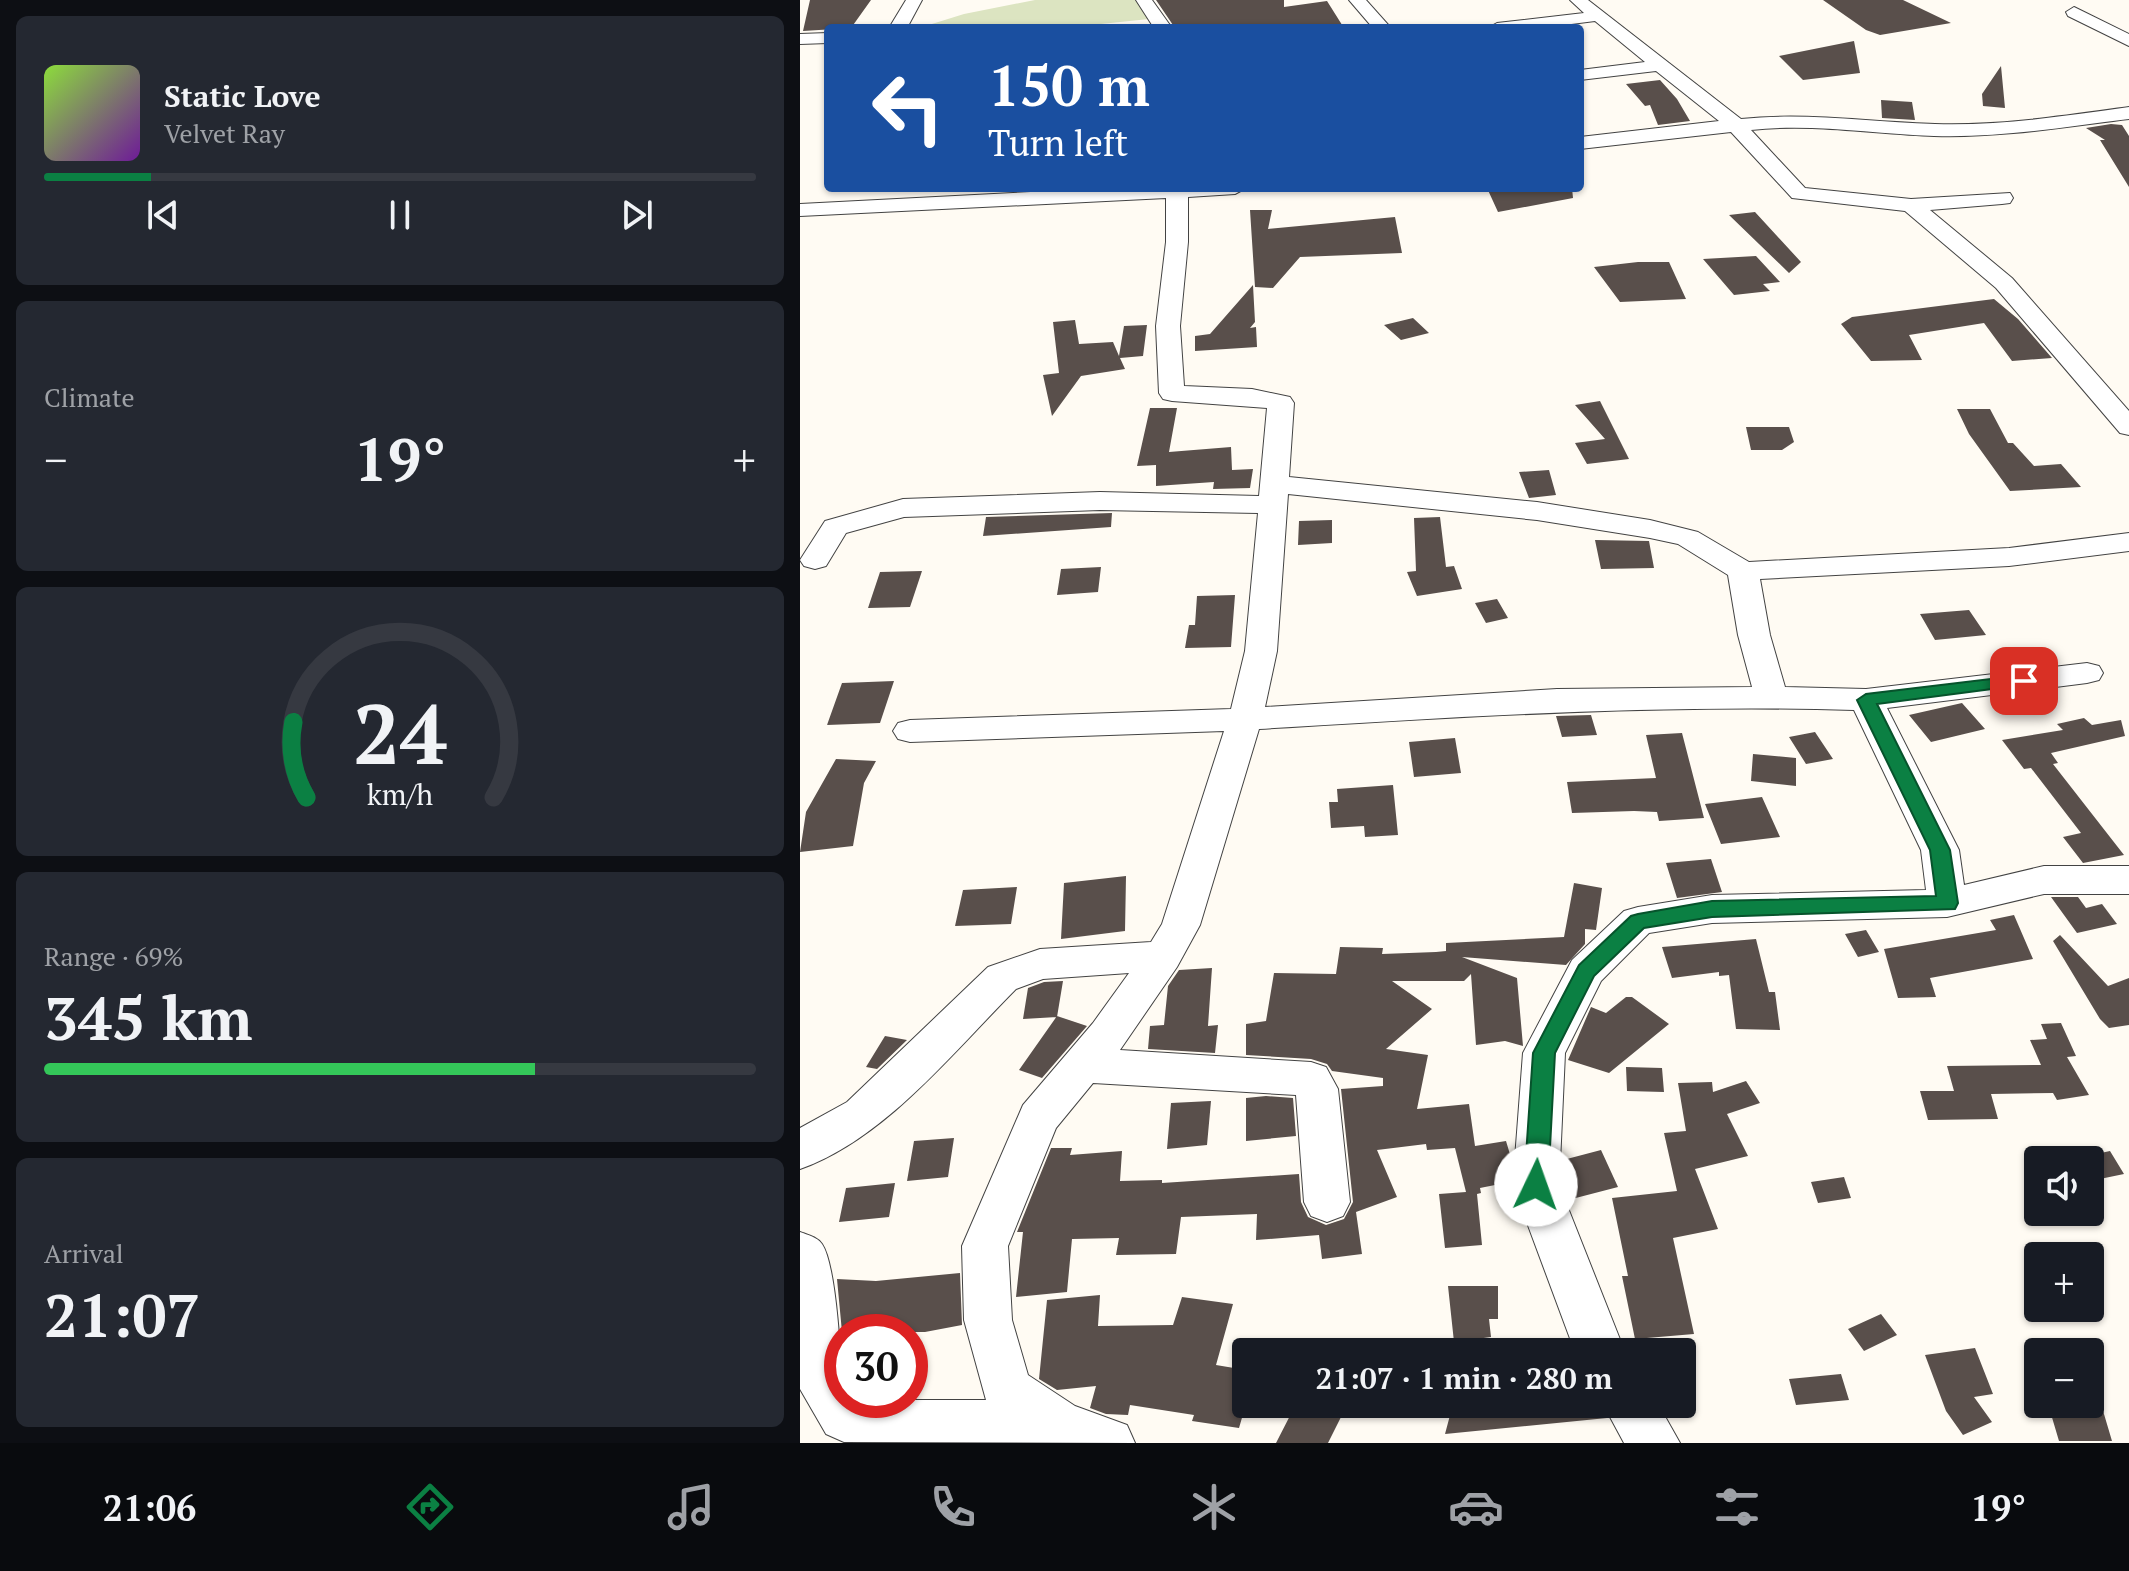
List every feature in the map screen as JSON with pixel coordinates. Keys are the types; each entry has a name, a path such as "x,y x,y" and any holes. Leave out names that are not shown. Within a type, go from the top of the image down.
{"street":[{"path":"900,24 914,0"},
{"path":"1144,0 1160,24"},
{"path":"1357,0 1378,24"},
{"path":"1578,0 1736,125 1799,194 1911,205 2002,198"},
{"path":"2074,12 2127,38"},
{"path":"1531,24 1598,16"},
{"path":"800,39 824,38"},
{"path":"1584,75 1661,65"},
{"path":"1584,143 1784,120 1935,130 2006,129 2129,113"},
{"path":"800,210 1139,192"},
{"path":"1109,1443 1060,1426 1007,1390 988,1320 985,1246 1038,1118 1083,1065 1163,956 1181,925 1245,719 1261,651 1281,403 1252,397 1172,393 1168,326 1177,242 1177,192"},
{"path":"1911,205 2004,283 2119,400 2129,427"},
{"path":"815,560 835,527 903,508 1273,495 1537,511 1650,529 1688,538 1743,571 2009,557 2129,542"},
{"path":"1743,571 1754,635 1771,697"},
{"path":"910,731 1245,719 1557,700 1771,697 1866,700 2087,673"},
{"path":"1866,700 1940,850 1947,903"},
{"path":"1595,1338 1536,1185 1544,1053 1586,971 1638,921 1712,909 1947,903 2044,880 2129,880"},
{"path":"800,1150 862,1115 1002,978 1040,964 1163,956"},
{"path":"1083,1065 1311,1079 1317,1089 1327,1202"},
{"path":"800,1253 806,1260 816,1370 844,1417 903,1424 1060,1426"},
{"path":"1637,1418 1654,1443"}],"green space":[{"path":"1035,0 1137,0 1149,19 1101,24 932,24 964,14"}],"building":[{"path":"810,0 871,0 854,24 824,24 824,30 803,31"},
{"path":"1156,0 1284,0 1284,7 1327,1 1341,24 1172,24"},
{"path":"1823,0 1903,0 1951,23 1880,35 1866,30"},
{"path":"1854,41 1860,73 1803,80 1779,56"},
{"path":"2001,66 2005,108 1983,106 1982,94"},
{"path":"1660,80 1677,99 1690,121 1658,125 1650,105 1645,106 1626,84"},
{"path":"1881,100 1912,102 1915,120 1882,118"},
{"path":"2122,125 2129,136 2129,187 2100,140 2105,140 2086,128"},
{"path":"1489,192 1572,192 1573,198 1498,212"},
{"path":"1250,210 1272,210 1268,229 1395,217 1402,253 1300,257 1273,288 1255,287"},
{"path":"1755,212 1801,262 1789,273 1729,215"},
{"path":"1756,256 1780,282 1763,284 1770,291 1734,295 1703,259"},
{"path":"1669,262 1686,299 1620,302 1594,267"},
{"path":"1253,285 1255,322 1250,328 1256,327 1257,347 1195,351 1195,336 1210,334"},
{"path":"1994,299 2018,319 2052,358 2012,361 1984,323 1909,335 1922,360 1871,361 1841,324 1852,317"},
{"path":"1413,318 1429,333 1401,340 1384,325"},
{"path":"1075,320 1079,344 1113,342 1119,356 1124,326 1147,325 1143,356 1120,358 1125,369 1081,376 1052,416 1043,375 1059,373 1053,322"},
{"path":"1600,401 1629,459 1587,464 1575,443 1605,439 1575,405"},
{"path":"1150,408 1177,408 1169,452 1231,447 1232,470 1253,469 1250,488 1213,489 1214,482 1156,486 1156,465 1137,466"},
{"path":"1957,409 1990,409 2008,443 2013,443 2034,466 2061,464 2081,487 2010,491 1969,434"},
{"path":"1746,427 1789,427 1794,442 1782,450 1751,450"},
{"path":"1549,470 1556,495 1529,498 1519,472"},
{"path":"1112,513 1111,527 983,536 986,517"},
{"path":"1440,517 1446,567 1454,566 1462,589 1417,596 1407,572 1416,571 1414,518"},
{"path":"1332,520 1332,543 1298,545 1299,521"},
{"path":"1595,540 1649,541 1654,568 1601,569"},
{"path":"1101,567 1098,592 1057,595 1061,569"},
{"path":"922,571 910,607 868,608 880,572"},
{"path":"1235,595 1231,647 1185,648 1189,625 1195,625 1197,596"},
{"path":"1497,599 1508,618 1486,623 1475,603"},
{"path":"1969,610 1986,635 1935,640 1920,614"},
{"path":"894,681 880,723 827,725 842,683"},
{"path":"1962,703 1985,729 1931,742 1909,715"},
{"path":"1591,715 1597,735 1562,737 1556,716"},
{"path":"2084,718 2092,725 2121,720 2125,736 2051,753 2058,763 2053,764 2124,855 2083,863 2063,837 2081,833 2031,768 2024,769 2002,740 2063,730 2057,724"},
{"path":"1815,732 1833,759 1806,764 1789,737"},
{"path":"1682,733 1704,818 1659,821 1657,812 1572,813 1567,782 1656,778 1646,735"},
{"path":"1455,738 1461,773 1414,777 1409,742"},
{"path":"1753,754 1796,758 1796,786 1751,781"},
{"path":"836,759 876,761 864,783 853,846 800,852 806,812"},
{"path":"1393,785 1398,835 1365,837 1364,826 1331,828 1329,802 1338,802 1337,789"},
{"path":"1762,797 1780,837 1721,844 1705,804"},
{"path":"1711,859 1722,892 1677,898 1666,863"},
{"path":"1126,876 1125,931 1061,939 1064,883"},
{"path":"1574,883 1602,888 1596,930 1585,929 1585,944 1566,965 1462,957 1517,978 1523,1046 1505,1041 1476,1045 1471,974 1464,981 1392,981 1432,1009 1386,1049 1428,1055 1417,1109 1469,1104 1475,1146 1506,1141 1512,1161 1510,1182 1480,1188 1481,1193 1477,1194 1482,1245 1445,1248 1439,1194 1466,1192 1455,1148 1427,1150 1426,1144 1377,1150 1397,1197 1356,1212 1362,1254 1322,1259 1319,1235 1256,1240 1257,1214 1181,1217 1176,1254 1116,1255 1119,1238 1072,1239 1067,1292 1016,1297 1023,1232 1017,1232 1051,1148 1072,1148 1070,1155 1122,1151 1120,1181 1162,1180 1162,1183 1299,1174 1301,1202 1308,1217 1326,1225 1344,1219 1353,1202 1341,1089 1383,1086 1383,1078 1332,1071 1327,1064 1311,1059 1246,1055 1246,1024 1266,1021 1274,973 1336,974 1340,947 1383,948 1382,954 1436,952 1446,951 1446,943 1564,937"},
{"path":"1017,887 1011,924 955,926 963,890"},
{"path":"2051,897 2078,897 2086,908 2102,904 2117,924 2077,933"},
{"path":"2014,915 2033,959 1930,978 1936,997 1898,998 1884,949 1996,930 1990,920"},
{"path":"1866,930 1879,952 1858,957 1845,934"},
{"path":"2060,935 2108,986 2129,978 2129,1025 2109,1028 2100,1019 2053,941"},
{"path":"1756,939 1769,992 1775,992 1780,1030 1736,1029 1729,975 1719,976 1719,972 1672,978 1662,947"},
{"path":"1212,968 1208,1026 1218,1025 1215,1053 1148,1049 1150,1026 1164,1025 1168,986 1179,970"},
{"path":"1063,981 1057,1017 1023,1019 1028,988 1044,982"},
{"path":"1626,997 1632,997 1669,1024 1609,1073 1568,1060 1591,1007 1606,1013"},
{"path":"1057,1016 1087,1026 1042,1078 1019,1070"},
{"path":"2061,1023 2076,1056 2067,1057 2089,1095 2057,1100 2053,1093 1991,1094 1998,1119 1928,1120 1920,1091 1954,1091 1947,1066 2041,1065 2030,1040 2047,1039 2041,1024"},
{"path":"885,1036 907,1040 877,1069 866,1067"},
{"path":"1626,1067 1662,1068 1664,1092 1627,1091"},
{"path":"1746,1081 1760,1103 1727,1114 1748,1156 1695,1169 1718,1229 1673,1238 1694,1334 1635,1338 1622,1276 1628,1276 1612,1198 1677,1191 1664,1133 1686,1131 1678,1083 1712,1082 1713,1092"},
{"path":"1246,1098 1293,1098 1296,1136 1246,1141"},
{"path":"1211,1101 1207,1145 1167,1149 1171,1103"},
{"path":"954,1138 948,1177 907,1181 914,1141"},
{"path":"1601,1150 1618,1187 1568,1200 1562,1184 1563,1160"},
{"path":"2110,1151 2124,1174 2104,1178 2104,1152"},
{"path":"1844,1177 1851,1198 1818,1203 1811,1182"},
{"path":"895,1183 889,1217 839,1222 846,1188"},
{"path":"960,1273 962,1325 928,1331 928,1314 840,1314 837,1279 876,1281"},
{"path":"1448,1286 1498,1286 1498,1319 1489,1319 1491,1337 1454,1338"},
{"path":"1100,1295 1098,1326 1173,1325 1182,1297 1233,1304 1216,1365 1232,1368 1232,1418 1242,1418 1239,1428 1192,1421 1194,1415 1130,1405 1128,1415 1106,1414 1090,1408 1096,1386 1057,1390 1039,1379 1047,1300"},
{"path":"1881,1314 1897,1335 1864,1351 1848,1329"},
{"path":"1975,1348 1993,1394 1974,1397 1992,1422 1963,1435 1946,1411 1925,1355"},
{"path":"1841,1374 1849,1400 1796,1405 1789,1379"},
{"path":"2104,1414 2112,1441 2059,1441 2052,1418 2104,1418"},
{"path":"1289,1418 1340,1418 1328,1443 1276,1443"},
{"path":"1449,1418 1607,1418 1445,1434"}],"route":[{"path":"1536,1185 1544,1053 1586,971 1638,921 1712,909 1947,903 1940,850 1866,700 2024,681"}]}
